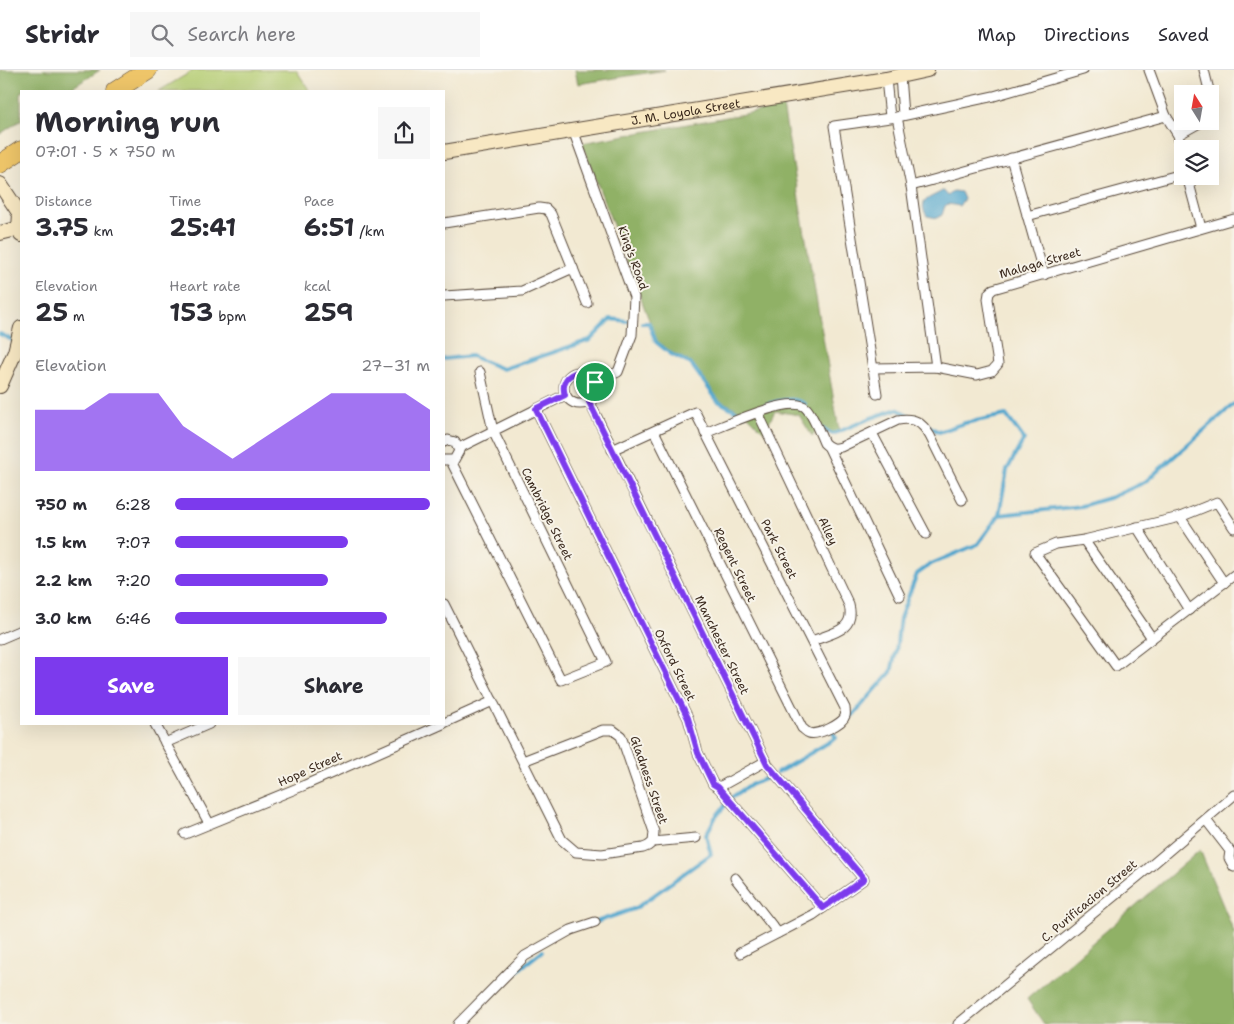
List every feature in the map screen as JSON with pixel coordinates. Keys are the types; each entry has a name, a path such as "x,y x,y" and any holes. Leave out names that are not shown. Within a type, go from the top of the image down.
{"highway":[{"path":"117,90 148,70"},
{"path":"0,164 20,151"}],"main road":[{"name":"J. M. Loyola Street","path":"445,152 886,79 928,70"},
{"path":"0,184 20,214 20,231"},
{"path":"0,220 20,231"},
{"path":"0,233 20,231"},
{"path":"0,386 15,352 20,332"}],"street":[{"path":"877,394 834,126 896,116 994,96 1082,70"},
{"path":"1149,70 1166,116 1178,135 1179,140"},
{"path":"1204,70 1208,85"},
{"path":"896,116 902,94 900,76"},
{"path":"886,79 888,96 896,116 911,186 936,367"},
{"path":"911,186 1166,116"},
{"name":"King's Road","path":"573,130 634,297 632,336 618,372 595,382"},
{"path":"1178,135 1187,130"},
{"path":"1010,158 1044,275"},
{"path":"1027,216 1174,176"},
{"path":"1190,185 1202,228"},
{"path":"445,223 546,208 551,214 587,303"},
{"name":"Malaga Street","path":"873,368 936,367 978,375 992,372 998,364 988,299 989,293 993,289 1234,218"},
{"path":"445,296 522,291 573,268"},
{"name":"Cambridge Street","path":"447,461 561,680 606,662 493,431 480,372"},
{"path":"584,372 589,374 595,382 595,393 589,402 573,403 563,390 566,380 574,373 584,372"},
{"path":"459,448 565,395"},
{"name":"Manchester Street","path":"589,402 766,761 782,783 864,879 823,908"},
{"path":"706,433 772,407 785,404 799,404 806,408 824,443 829,448 900,596"},
{"name":"Oxford Street","path":"536,409 688,718 698,753 713,784 718,787 823,908"},
{"name":"Park Street","path":"612,450 695,412 812,641 845,708 846,715 842,721 819,734 810,734 802,728 793,710"},
{"name":"Alley","path":"758,413 850,605 852,614 850,623 843,629 812,641"},
{"path":"829,448 841,447 898,420 916,420 924,426 962,500"},
{"name":"Regent Street","path":"654,431 793,710"},
{"path":"872,433 926,534"},
{"path":"445,439 455,442 459,448 457,457 447,461"},
{"path":"1234,528 1217,502 1180,517 1084,540 1056,544 1034,553 1116,666 1234,575"},
{"path":"1180,517 1224,583"},
{"path":"1137,527 1189,610"},
{"path":"1084,540 1152,638"},
{"name":"Gladness Street","path":"446,617 493,701 562,840 576,852 602,854 643,848 653,842 654,832 621,736 612,730 603,730 523,761"},
{"path":"0,639 20,630"},
{"name":"Hope Street","path":"445,723 493,701"},
{"path":"156,725 209,823"},
{"path":"165,743 207,725"},
{"name":"Hope Street","path":"185,834 209,823 220,821 441,725"},
{"path":"718,787 723,786 766,761"},
{"name":"C. Purificacion Street","path":"958,1024 1234,795"},
{"path":"1206,820 1232,849 1230,858 1234,867"},
{"path":"653,842 696,838"},
{"path":"735,878 778,933"},
{"path":"740,953 823,908"},
{"path":"458,1024 525,956 570,930 595,922"}],"green space":[{"path":"0,70 100,70 69,90 20,90 20,121 0,134"},
{"path":"194,70 296,70 309,90 161,90"},
{"path":"575,70 665,70 578,84"},
{"path":"783,107 839,430 833,433 820,427 812,436 799,415 775,411 764,432 745,413 719,400 692,363 671,352 657,341 582,143"},
{"path":"1200,850 1234,932 1234,1024 1044,1024 1027,999"}],"water":[{"path":"942,191 948,196 953,191 961,192 964,199 959,206 948,204 945,206 942,215 937,218 927,216 923,206 924,202"}],"waterway":[{"path":"445,359 471,356 503,369 590,340 611,319 627,321"},
{"path":"642,323 649,323 656,342 671,354 691,364 718,401 744,415"},
{"path":"0,334 14,341"},
{"path":"764,406 790,400 805,404"},
{"path":"999,515 1081,506 1112,497 1145,482 1234,404"},
{"path":"820,428 833,434 897,409 910,416"},
{"path":"845,721 853,715 891,672 900,618 917,574 931,564 978,544 999,515 1007,470 1024,439 1006,415 965,423 939,432 925,424"},
{"path":"777,773 836,738 832,731 835,729"},
{"path":"731,798 750,785 772,776"},
{"path":"596,922 636,908 711,854 706,835 715,818 727,803"},
{"path":"512,975 542,951"}],"route":[{"path":"584,372 589,374 595,382 595,393 589,402 767,764 864,879 823,908 718,787 713,784 698,753 688,718 536,409 565,395 563,390 564,384 569,376 574,373 584,372"}]}
